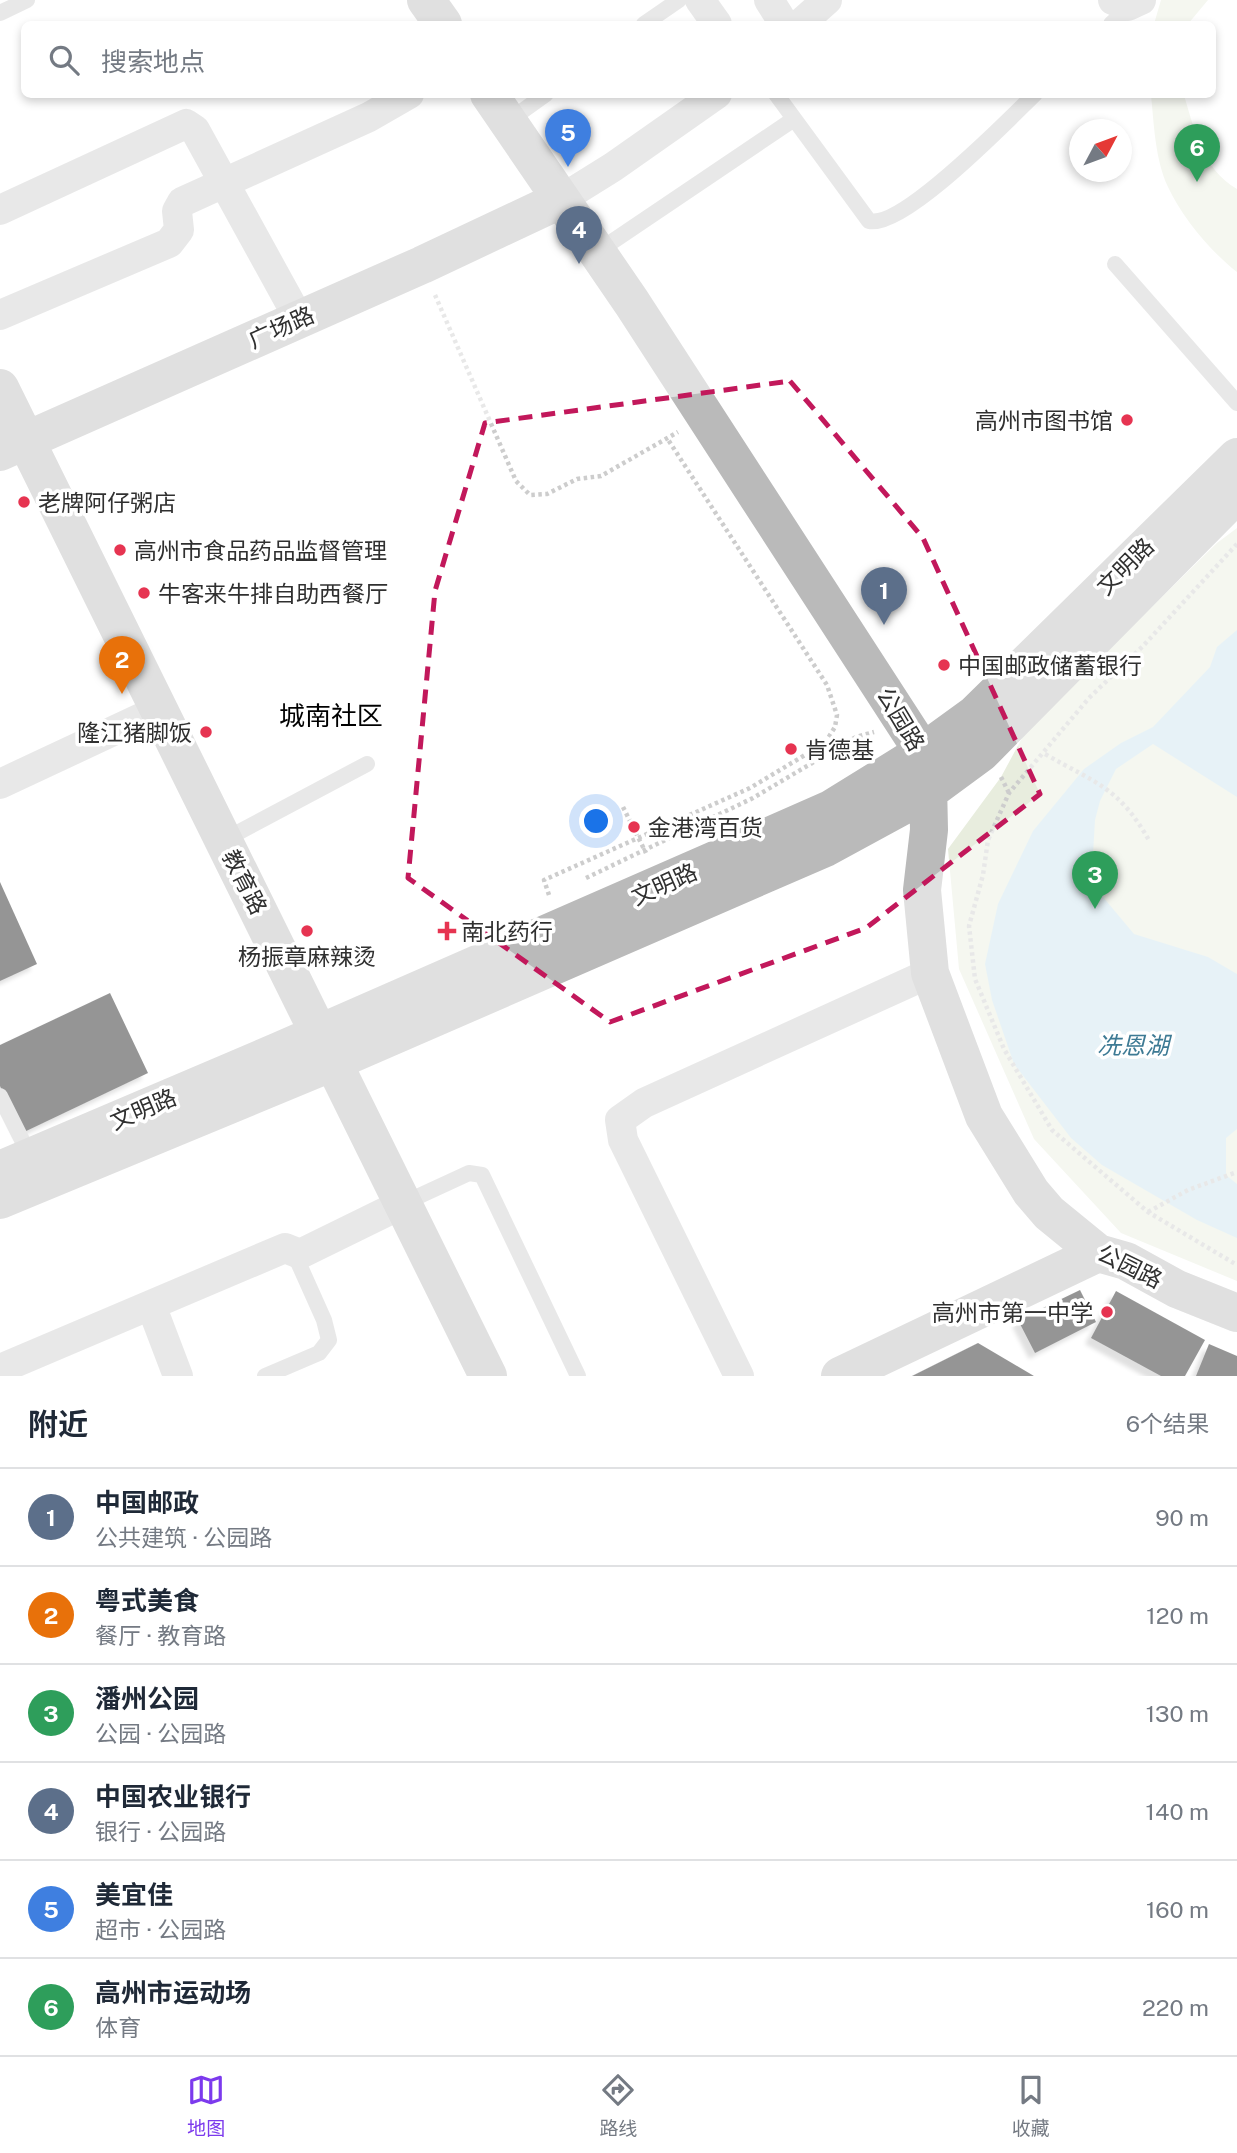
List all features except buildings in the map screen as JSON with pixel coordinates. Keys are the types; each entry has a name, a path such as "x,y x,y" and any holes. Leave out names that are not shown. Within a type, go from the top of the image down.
{"street":[{"path":"426,0 441,21"},
{"path":"701,0 715,21"},
{"path":"769,0 783,21"},
{"path":"803,21 827,0"},
{"path":"0,315 169,243 179,230 179,205 369,117 402,98"},
{"path":"560,200 613,167 711,98"},
{"name":"公园路","path":"498,108 706,416 923,752 929,830 924,851 922,890 930,973 984,1116 1031,1192 1049,1213 1098,1253 1126,1261 1177,1289 1237,1313"},
{"path":"0,210 186,124 195,130 299,319"},
{"name":"广场路","path":"13,446 422,265 560,200"},
{"name":"教育路","path":"0,388 13,446 160,709 488,1376"},
{"name":"文明路","path":"0,1200 327,1048 663,884 831,809 923,752 990,702 1237,457"},
{"name":"文明路","path":"15,1163 327,1048 825,848 928,792 953,777 986,748 1237,494"},
{"path":"0,785 160,709"},
{"path":"739,1376 623,1140 620,1120 644,1103 930,973"},
{"path":"0,1369 285,1248 294,1254 300,1254 404,1203"},
{"path":"841,1376 1098,1253"},
{"path":"151,1305 178,1376"}],"lane":[{"path":"0,13 27,0"},
{"path":"648,21 679,0"},
{"path":"498,108 532,98"},
{"path":"779,98 873,223 895,216 933,188 1031,98"},
{"path":"597,253 794,119"},
{"path":"1115,264 1237,403"},
{"path":"224,840 368,764"},
{"path":"0,1096 15,1163"},
{"path":"404,1203 469,1173 482,1175 578,1376"},
{"path":"265,1376 319,1353 329,1340 324,1320 294,1254"}],"path":[{"path":"422,265 516,481 530,495 547,494 577,479 601,476 706,416"},
{"path":"549,895 544,880 750,788 825,743 835,727 837,715 828,685 667,438"},
{"path":"1237,544 1089,698 1045,754 1009,793 988,840 983,875 969,926 975,979 1004,1049 1052,1130 1148,1212 1237,1265"},
{"path":"585,878 772,787 856,737 875,732"},
{"path":"1045,754 1103,784 1133,812 1150,842"},
{"path":"999,769 1009,793"},
{"path":"623,807 663,884"},
{"path":"544,900 561,889"},
{"path":"1148,1212 1188,1190 1237,1172"}],"highlighted area":[{"path":"790,381 923,538 1040,794 866,928 610,1022 408,878 435,591 485,423"}],"shaded area":[{"path":"1161,0 1208,0 1190,21 1155,21"},
{"path":"1151,98 1185,98 1196,135 1208,160 1225,180 1237,189 1237,272 1198,233 1181,210 1164,176 1154,129"},
{"path":"1237,528 1237,1281 1121,1233 1034,1139 959,969 948,849 1001,777 1027,729 1217,543"}],"water":[{"name":"冼恩湖","path":"1237,630 1237,797 1153,744 1116,769 1100,801 1095,820 1092,871 1103,897 1134,934 1208,957 1237,974 1237,1129 1226,1138 1226,1175 1237,1184 1237,1238 1197,1220 1102,1165 1071,1138 1014,1064 992,1000 985,964 998,904 1033,831 1084,769 1121,743 1153,727 1210,667 1217,647"}],"place":[{"name":"美宜佳","path":"568,167"},
{"name":"高州市运动场","path":"1197,182"},
{"name":"中国农业银行","path":"579,264"},
{"name":"高州市图书馆","path":"1127,420"},
{"name":"老牌阿仔粥店","path":"24,502"},
{"name":"高州市食品药品监督管理","path":"120,550"},
{"name":"牛客来牛排自助西餐厅","path":"144,593"},
{"name":"中国邮政","path":"884,625"},
{"name":"中国邮政储蓄银行","path":"944,665"},
{"name":"粤式美食","path":"122,694"},
{"name":"隆江猪脚饭","path":"206,732"},
{"name":"肯德基","path":"791,749"},
{"name":"金港湾百货","path":"634,827"},
{"name":"潘州公园","path":"1095,909"},
{"name":"杨振章麻辣烫","path":"307,931"},
{"name":"南北药行","path":"447,931"},
{"name":"高州市第一中学","path":"1107,1312"}],"district":[{"name":"城南社区","path":"331,715"}]}
